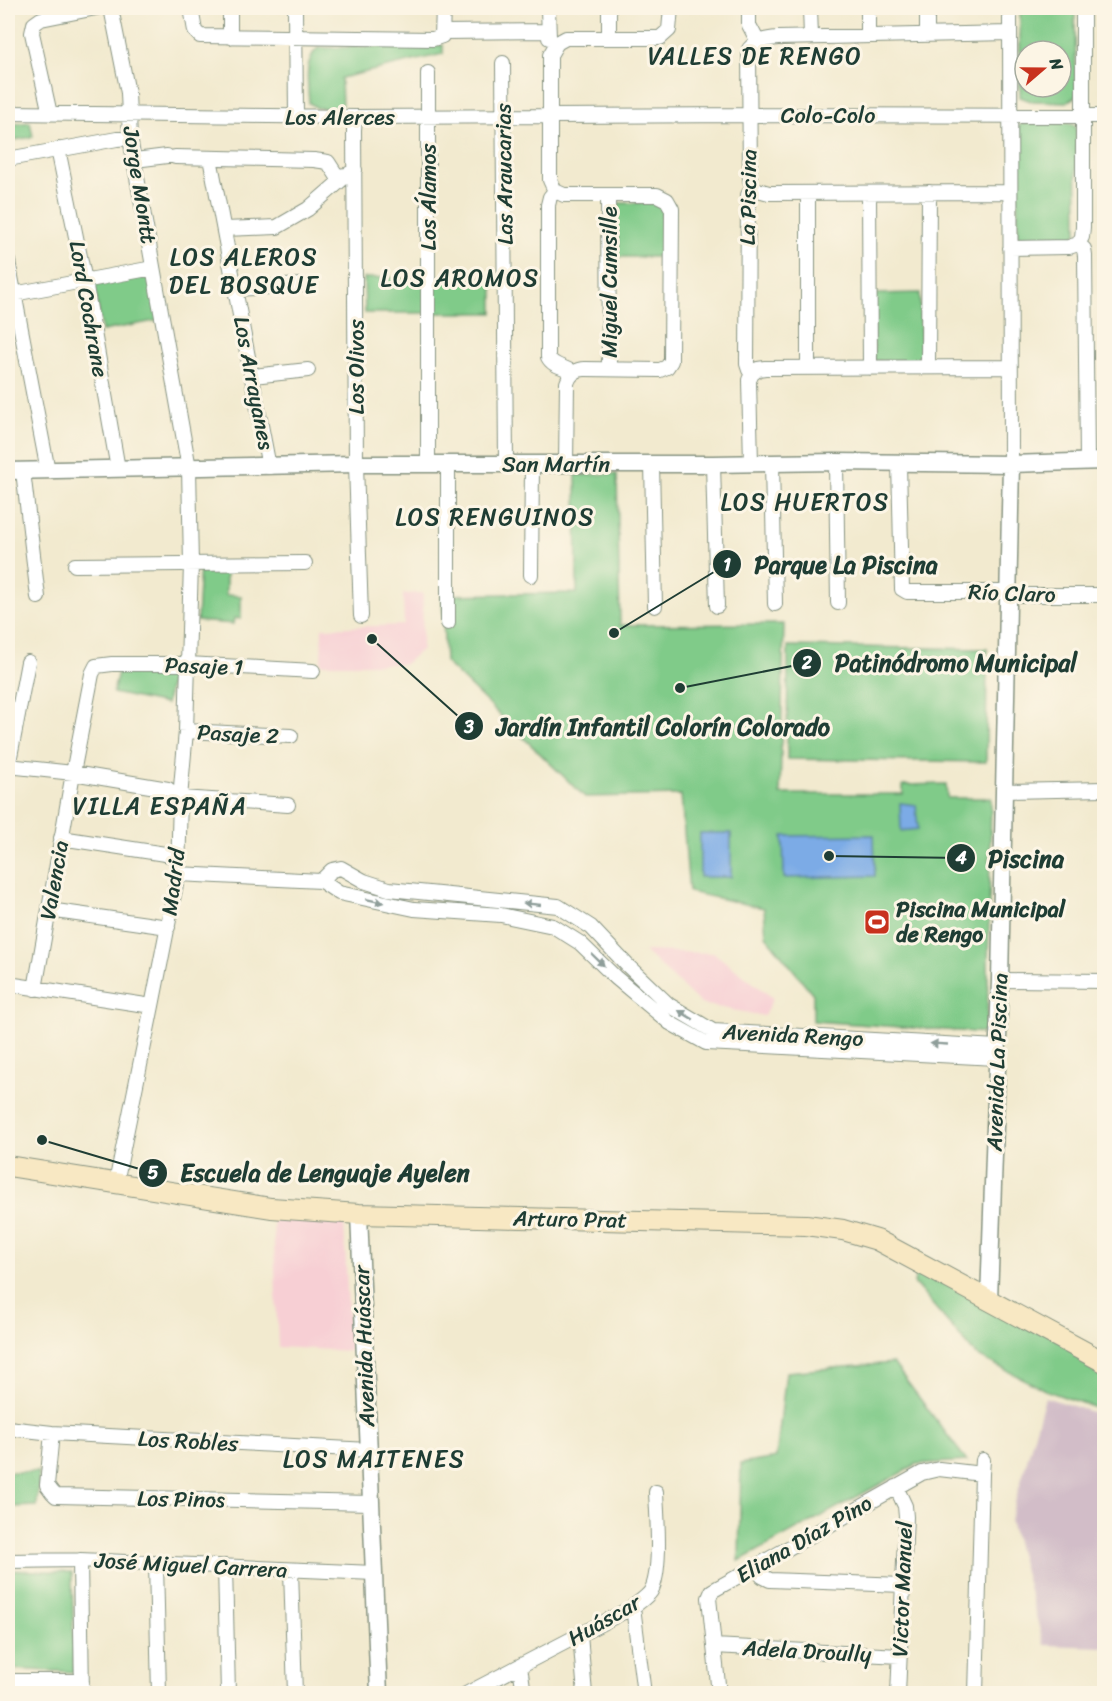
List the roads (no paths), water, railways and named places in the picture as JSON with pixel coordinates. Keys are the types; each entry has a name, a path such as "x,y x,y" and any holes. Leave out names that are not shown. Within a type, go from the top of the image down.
{"main road":[{"name":"Arturo Prat","path":"8,1166 272,1208 358,1214 806,1225 843,1230 877,1240 1104,1362"}],"street":[{"path":"50,114 32,33 33,27 41,18 96,8"},
{"name":"Jorge Montt","path":"111,8 129,93 130,138 189,468"},
{"path":"191,8 195,31 200,36 432,39 442,36 443,8"},
{"path":"230,8 230,37"},
{"path":"295,8 296,116"},
{"path":"548,8 548,31 554,46"},
{"path":"609,8 609,38"},
{"path":"566,464 567,383 573,373 581,369 660,370 667,367 671,361 672,209 667,200 661,196 564,195 555,191 550,180 550,55 554,46 566,38 656,39 664,36 670,26 671,8"},
{"path":"749,8 749,25 758,42 778,38 1010,33"},
{"path":"810,8 811,37"},
{"path":"868,8 868,36"},
{"path":"927,8 927,35"},
{"path":"1010,8 1011,464"},
{"path":"1010,248 1069,247 1078,244 1082,237 1083,8"},
{"path":"443,32 548,31"},
{"name":"La Piscina","path":"751,463 749,380 752,374 747,364 747,206 748,195 753,187 750,180 749,49 758,42"},
{"name":"Las Araucarias","path":"502,63 507,465"},
{"name":"Los Álamos","path":"428,73 428,464"},
{"name":"Los Alerces","path":"8,113 355,117 551,116"},
{"name":"Colo-Colo","path":"551,116 1104,116"},
{"name":"Los Olivos","path":"355,117 351,173 361,616"},
{"path":"8,159 130,138"},
{"name":"Lord Cochrane","path":"58,149 118,469"},
{"name":"Los Alerces","path":"135,160 171,157 297,159 328,162 337,176 351,173"},
{"name":"Los Arrayanes","path":"210,158 269,467"},
{"path":"224,229 277,227 308,209 351,173"},
{"path":"753,187 769,193 1010,192"},
{"path":"555,191 548,205 548,357 553,364 567,368 573,373"},
{"path":"928,367 929,192"},
{"path":"807,193 808,368"},
{"path":"868,193 870,368"},
{"name":"Miguel Cumsille","path":"608,195 609,369"},
{"path":"1078,244 1084,249 1085,256 1087,462"},
{"path":"8,261 11,294 48,471"},
{"path":"11,294 153,268"},
{"path":"236,289 302,285"},
{"path":"752,374 758,369 1010,366"},
{"path":"253,376 308,370"},
{"name":"San Martín","path":"15,471 356,464 836,462 1011,464 1104,461"},
{"path":"836,462 838,603"},
{"path":"772,463 775,604"},
{"name":"Río Claro","path":"899,463 902,589 907,592 1104,595"},
{"path":"652,464 655,606"},
{"path":"713,464 717,606"},
{"name":"Avenida La Piscina","path":"989,1300 1000,980 1011,464"},
{"path":"447,623 448,465"},
{"path":"531,575 532,465"},
{"name":"Madrid","path":"116,1183 178,874 192,564 189,468"},
{"path":"15,471 38,597"},
{"path":"75,565 305,563"},
{"path":"28,662 8,766 73,773 168,789 180,798 288,805"},
{"name":"Pasaje 1","path":"96,666 188,664 313,671"},
{"name":"Valencia","path":"35,989 73,773 92,674 96,666"},
{"name":"Pasaje 2","path":"186,731 291,736"},
{"path":"1003,790 1104,789"},
{"path":"61,838 178,856"},
{"name":"Avenida Rengo","path":"321,881 332,870 341,868 364,881 389,889 558,906 591,927 669,1005 713,1031 997,1052"},
{"name":"Avenida Rengo","path":"178,874 321,881 339,893 414,909 501,915 553,926 580,943 615,977 670,1023 706,1043 997,1052"},
{"path":"49,910 168,927"},
{"path":"1000,980 1104,981"},
{"path":"8,984 152,1006"},
{"name":"Avenida Huáscar","path":"358,1214 379,1694"},
{"name":"Los Robles","path":"8,1428 52,1434 369,1450"},
{"name":"Los Pinos","path":"52,1434 47,1485 56,1496 371,1503"},
{"path":"976,1694 983,1460"},
{"name":"Eliana Díaz Pino","path":"719,1694 709,1598 712,1591 922,1473 939,1469 982,1474"},
{"name":"Victor Manuel","path":"896,1487 905,1506 906,1517 898,1694"},
{"name":"Huáscar","path":"466,1694 633,1607 650,1593 654,1582 658,1549 656,1492"},
{"path":"8,1681 82,1687 80,1560"},
{"name":"José Miguel Carrera","path":"8,1561 80,1560 374,1573"},
{"path":"156,1563 159,1694"},
{"path":"225,1566 228,1694"},
{"path":"755,1566 762,1576 770,1580 903,1586"},
{"path":"291,1570 295,1694"},
{"path":"633,1607 644,1694"},
{"path":"580,1635 585,1694"},
{"name":"Adela Droully","path":"714,1646 900,1656"},
{"path":"520,1666 524,1694"}],"water":[{"path":"900,803 916,805 918,829 901,831"},
{"path":"700,833 731,833 731,877 700,877"},
{"path":"874,835 875,876 784,878 783,836"}],"place":[{"name":"Parque La Piscina","path":"614,633"},
{"name":"Jardín Infantil Colorín Colorado","path":"372,639"},
{"name":"Patinódromo Municipal","path":"680,688"},
{"name":"Piscina","path":"829,856"},
{"name":"Piscina Municipal de Rengo","path":"877,922"},
{"name":"Escuela de Lenguaje Ayelen","path":"42,1140"}],"district":[{"name":"VALLES DE RENGO","path":"755,56"},
{"name":"LOS ALEROS DEL BOSQUE","path":"244,271"},
{"name":"LOS AROMOS","path":"460,278"},
{"name":"LOS HUERTOS","path":"805,502"},
{"name":"LOS RENGUINOS","path":"495,517"},
{"name":"VILLA ESPAÑA","path":"160,806"},
{"name":"LOS MAITENES","path":"374,1459"}]}
